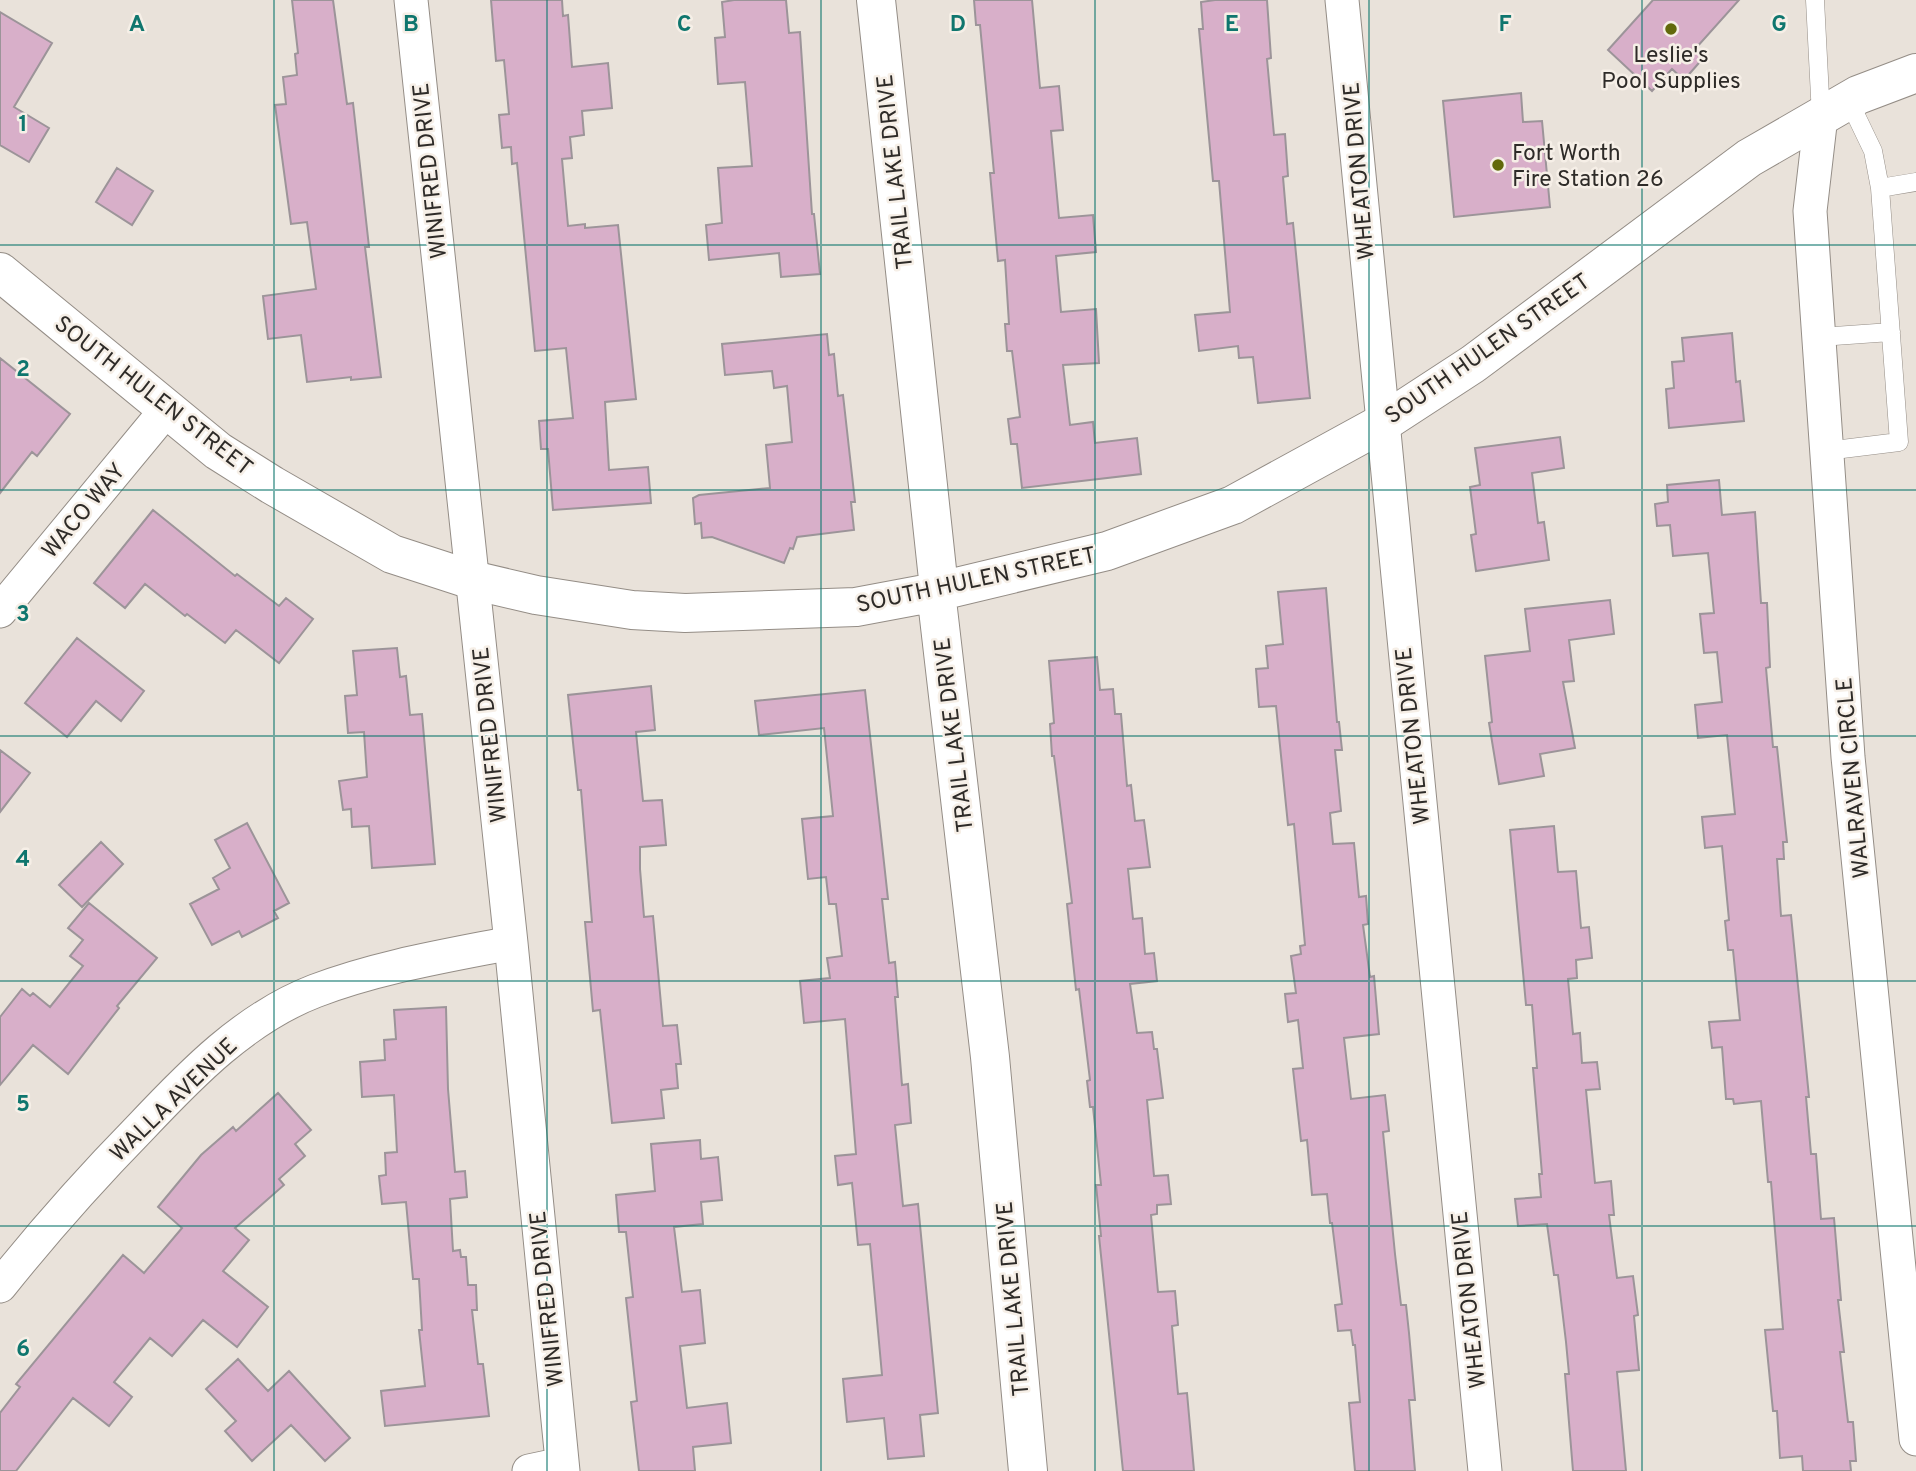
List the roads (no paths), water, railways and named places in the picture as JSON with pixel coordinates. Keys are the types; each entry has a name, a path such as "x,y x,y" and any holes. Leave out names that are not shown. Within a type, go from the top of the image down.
{"main road":[{"name":"TRAIL LAKE DRIVE","path":"876,0 937,565 936,592 990,1057 1028,1471"},
{"name":"SOUTH HULEN STREET","path":"0,272 218,451 392,554 472,580 550,597 632,610 685,613 856,607 936,592 1107,551 1233,505 1381,424 1473,364 1749,158 1835,108 1916,72"}],"street":[{"name":"WINIFRED DRIVE","path":"411,0 511,943 562,1467"},
{"name":"WHEATON DRIVE","path":"1342,0 1381,424 1485,1471"},
{"name":"WALRAVEN CIRCLE","path":"1835,108 1810,211 1848,757 1916,1439"},
{"name":"WACO WAY","path":"0,611 167,409"},
{"name":"WALLA AVENUE","path":"0,1286 108,1160 192,1073 253,1024 313,992 378,970 511,943"},
{"path":"529,1471 562,1467"}],"lane":[{"path":"1815,0 1835,108 1873,151 1880,188 1899,442 1826,451"},
{"path":"1880,188 1916,182"},
{"path":"1820,337 1891,332"}],"place":[{"name":"Leslie's Pool Supplies","path":"1671,29"},
{"name":"Fort Worth Fire Station 26","path":"1498,165"}]}
